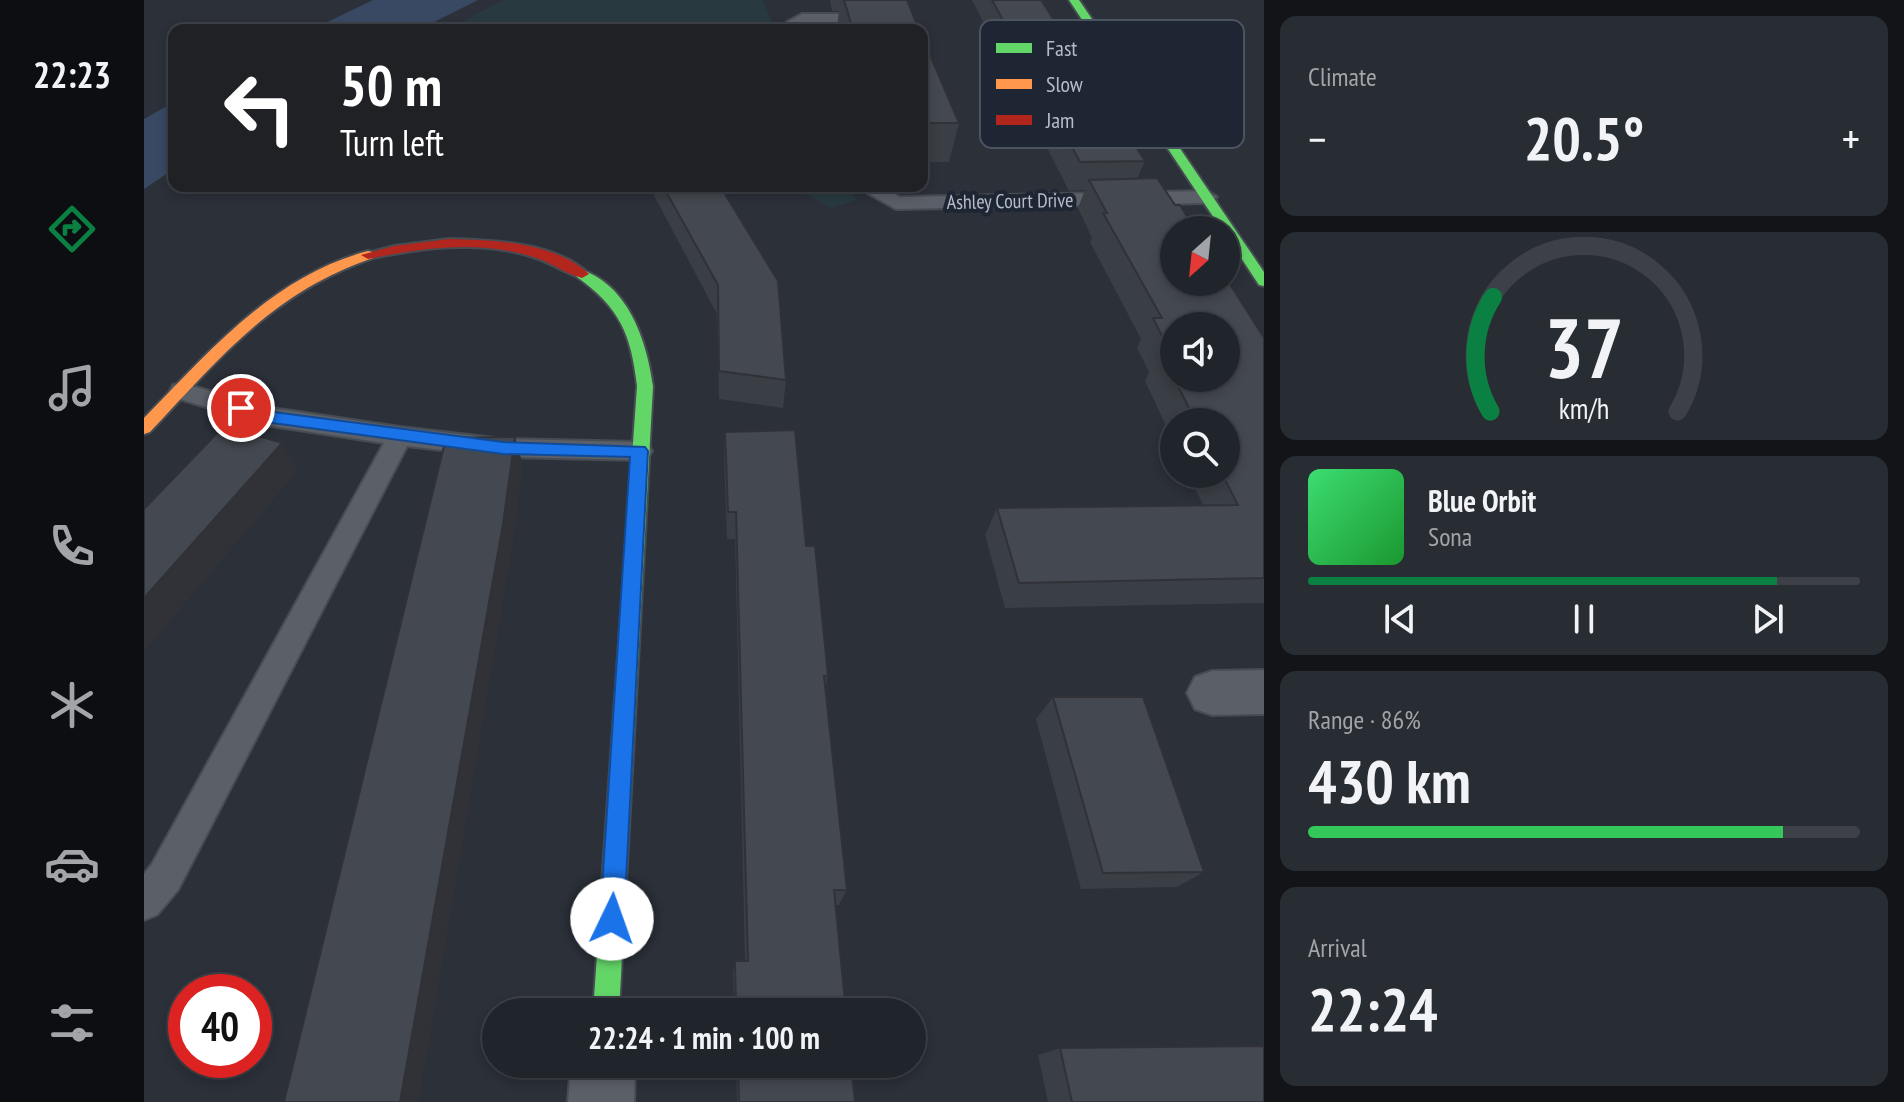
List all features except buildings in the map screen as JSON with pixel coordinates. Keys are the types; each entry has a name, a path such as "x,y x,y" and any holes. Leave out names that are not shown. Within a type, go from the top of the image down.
{"street":[{"path":"1074,0 1088,20"},
{"path":"1174,148 1264,282"},
{"path":"144,428 273,303 315,274 362,256 404,247 497,244 531,251 588,278 611,296 631,322 643,353 645,386 607,998"},
{"path":"1212,693 1264,692"},
{"path":"601,1102 602,1078"}],"lane":[{"path":"794,24 802,19 895,19"},
{"name":"Ashley Court Drive","path":"876,192 896,203 1207,197"},
{"path":"182,391 265,416 400,436 503,448 639,451"},
{"path":"144,902 165,877 400,436"}],"shaded area":[{"path":"503,0 762,0 773,24 459,24"},
{"path":"803,192 852,192 856,200 831,208"}],"water":[{"path":"373,0 478,0 430,24 323,24"},
{"path":"168,105 168,173 144,189 144,119"}],"traffic: fast":[{"path":"1074,0 1087,20"},
{"path":"1174,148 1264,282"},
{"path":"582,274 610,297 628,321 639,350 645,386 607,998"}],"traffic: slow":[{"path":"144,428 219,351 272,303 302,283 368,255"}],"traffic: jam":[{"path":"368,255 449,243 506,246 558,261 582,274"}],"route":[{"path":"241,408 265,416 503,448 639,451 612,919"}]}
